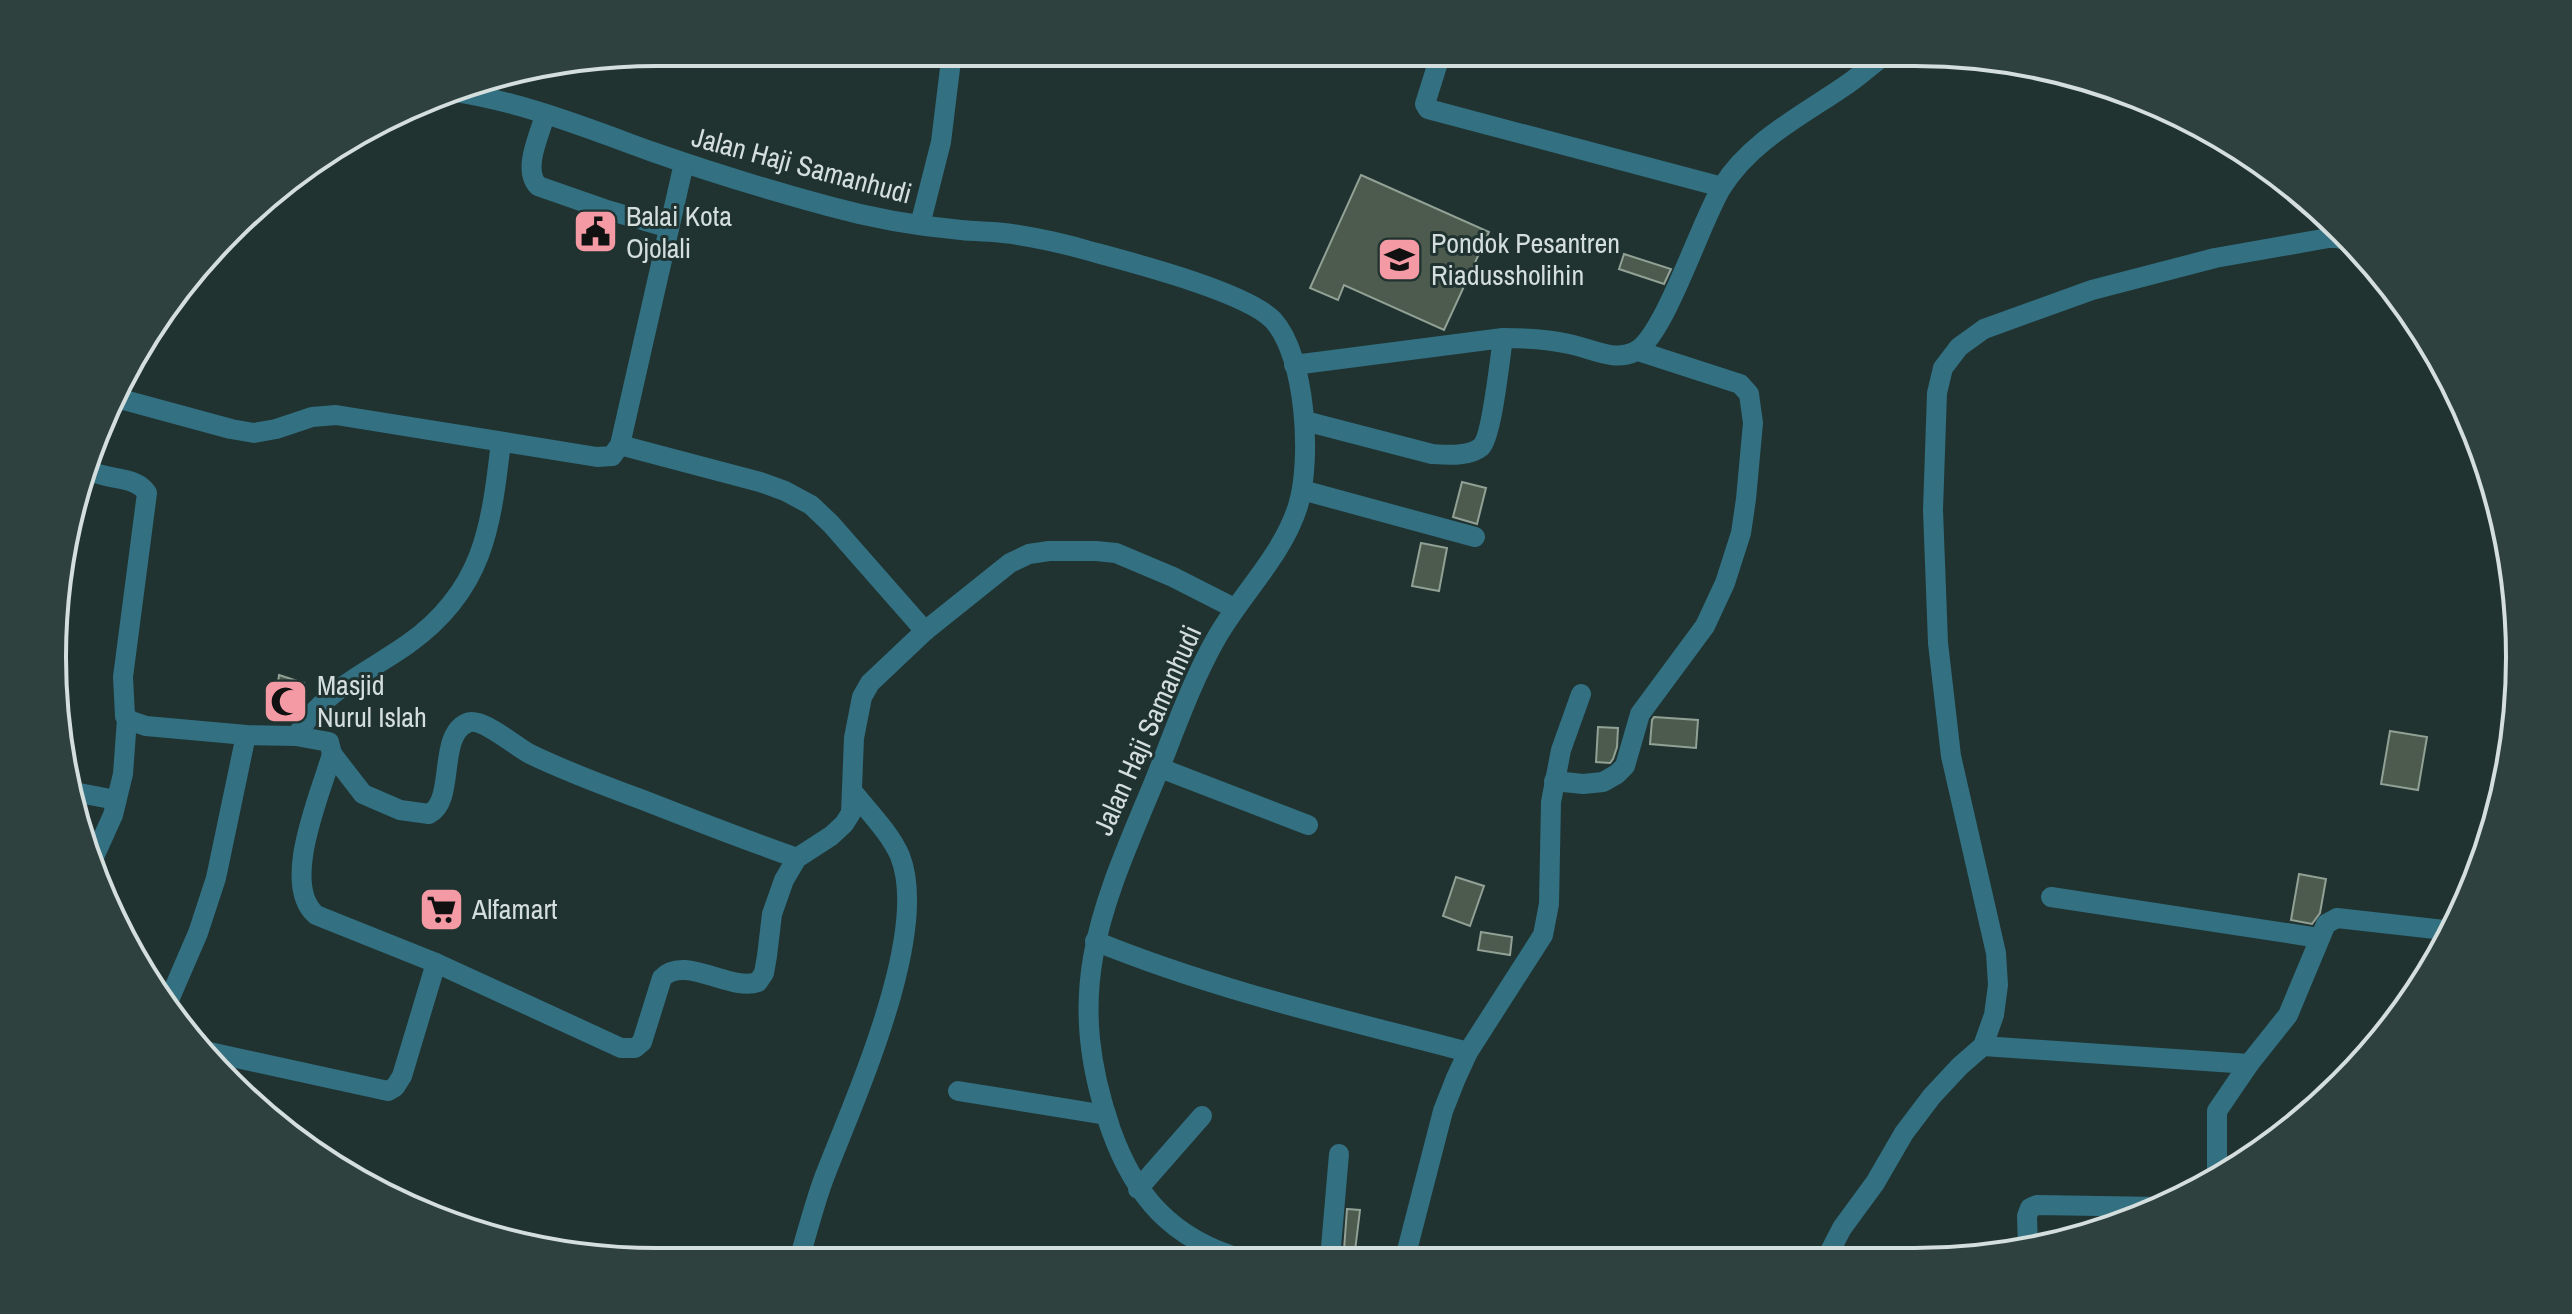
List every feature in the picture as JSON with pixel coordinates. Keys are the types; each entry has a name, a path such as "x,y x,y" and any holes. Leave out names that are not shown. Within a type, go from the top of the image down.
{"street":[{"path":"920,225 941,142 950,66"},
{"path":"1437,66 1425,104 1428,109 1722,187"},
{"path":"1294,365 1503,338 1568,344 1619,356 1638,351 1646,344 1661,319 1722,187 1754,149 1869,66"},
{"name":"Jalan Haji Samanhudi","path":"472,96 511,104 684,163 826,206 920,225 1013,234 1062,244 1212,288 1264,312 1275,322 1294,365 1305,421 1305,459 1297,509 1274,557 1234,608 1194,679 1115,876 1095,941 1088,989 1091,1043 1106,1115 1119,1152 1138,1189 1159,1215 1185,1234 1213,1248"},
{"path":"545,115 531,174 538,186 669,228"},
{"path":"125,400 254,433 324,414 604,458 615,454 620,445 684,163"},
{"path":"1832,1248 1904,1133 1932,1096 1983,1046 1994,1015 1998,985 1996,953 1951,756 1938,643 1933,510 1937,393 1943,368 1959,347 1984,329 2092,290 2215,258 2332,238"},
{"path":"1305,421 1432,454 1447,456 1479,449 1485,441 1491,420 1503,338"},
{"path":"1554,781 1583,784 1603,782 1625,766 1640,714 1705,626 1725,583 1741,533 1753,423 1749,394 1740,384 1638,351"},
{"path":"296,736 315,711 345,685 411,642 460,592 486,540 493,511 501,442"},
{"path":"620,445 760,482 811,505 925,631"},
{"path":"95,473 135,482 143,486 147,493 123,677 123,711 127,719 123,774 113,815 98,849"},
{"path":"1302,490 1475,537"},
{"path":"332,754 301,857 305,901 316,915 436,963 621,1048 635,1048 644,1037 662,978 667,972 686,970 742,984 758,982 764,973 776,899 797,858 844,824 851,813 854,738 862,697 870,683 925,631 1010,563 1029,554 1049,551 1116,553 1234,608"},
{"path":"1408,1248 1443,1111 1468,1052 1543,935 1549,904 1549,825 1554,781 1561,750 1581,694"},
{"path":"127,719 146,726 296,736 329,742 332,754 363,794 400,810 429,814 439,806 457,733 467,722 476,721 515,747 568,771 797,858"},
{"path":"172,993 198,933 216,878 246,735"},
{"path":"1160,768 1308,825"},
{"path":"803,1248 822,1183 875,1046 902,950 907,908 900,856 853,792"},
{"path":"82,794 116,800"},
{"path":"2051,897 2319,938"},
{"path":"2217,1165 2217,1111 2288,1015 2326,924 2337,918 2439,929"},
{"path":"1095,941 1154,965 1225,988 1468,1052"},
{"path":"220,1054 388,1091 402,1076 436,963"},
{"path":"1983,1046 2249,1064"},
{"path":"958,1091 1106,1115"},
{"path":"1138,1189 1202,1116"},
{"path":"1331,1248 1339,1154"},
{"path":"2028,1237 2027,1216 2030,1208 2037,1205 2132,1207"}],"building":[{"name":"Pondok Pesantren Riadussholihin","path":"1361,175 1489,232 1444,330 1344,285 1338,300 1310,288"},
{"path":"1624,254 1671,269 1664,284 1619,269"},
{"path":"1462,482 1486,488 1477,524 1453,517"},
{"path":"1421,543 1447,548 1439,591 1412,586"},
{"name":"Masjid Nurul Islah","path":"279,675 304,683 288,721 273,719"},
{"path":"1654,717 1698,720 1696,748 1650,744"},
{"path":"1598,727 1618,728 1617,747 1610,763 1596,762"},
{"path":"2390,731 2427,737 2418,790 2381,784"},
{"path":"2299,874 2326,879 2320,913 2312,924 2291,920"},
{"path":"1456,877 1484,886 1470,926 1443,916"},
{"path":"1481,932 1512,937 1510,955 1478,950"},
{"path":"1347,1209 1360,1210 1355,1248 1344,1248"}],"place":[{"name":"Balai Kota Ojolali","path":"595,232"},
{"name":"Pondok Pesantren Riadussholihin","path":"1400,259"},
{"name":"Masjid Nurul Islah","path":"286,701"},
{"name":"Alfamart","path":"441,909"}]}
